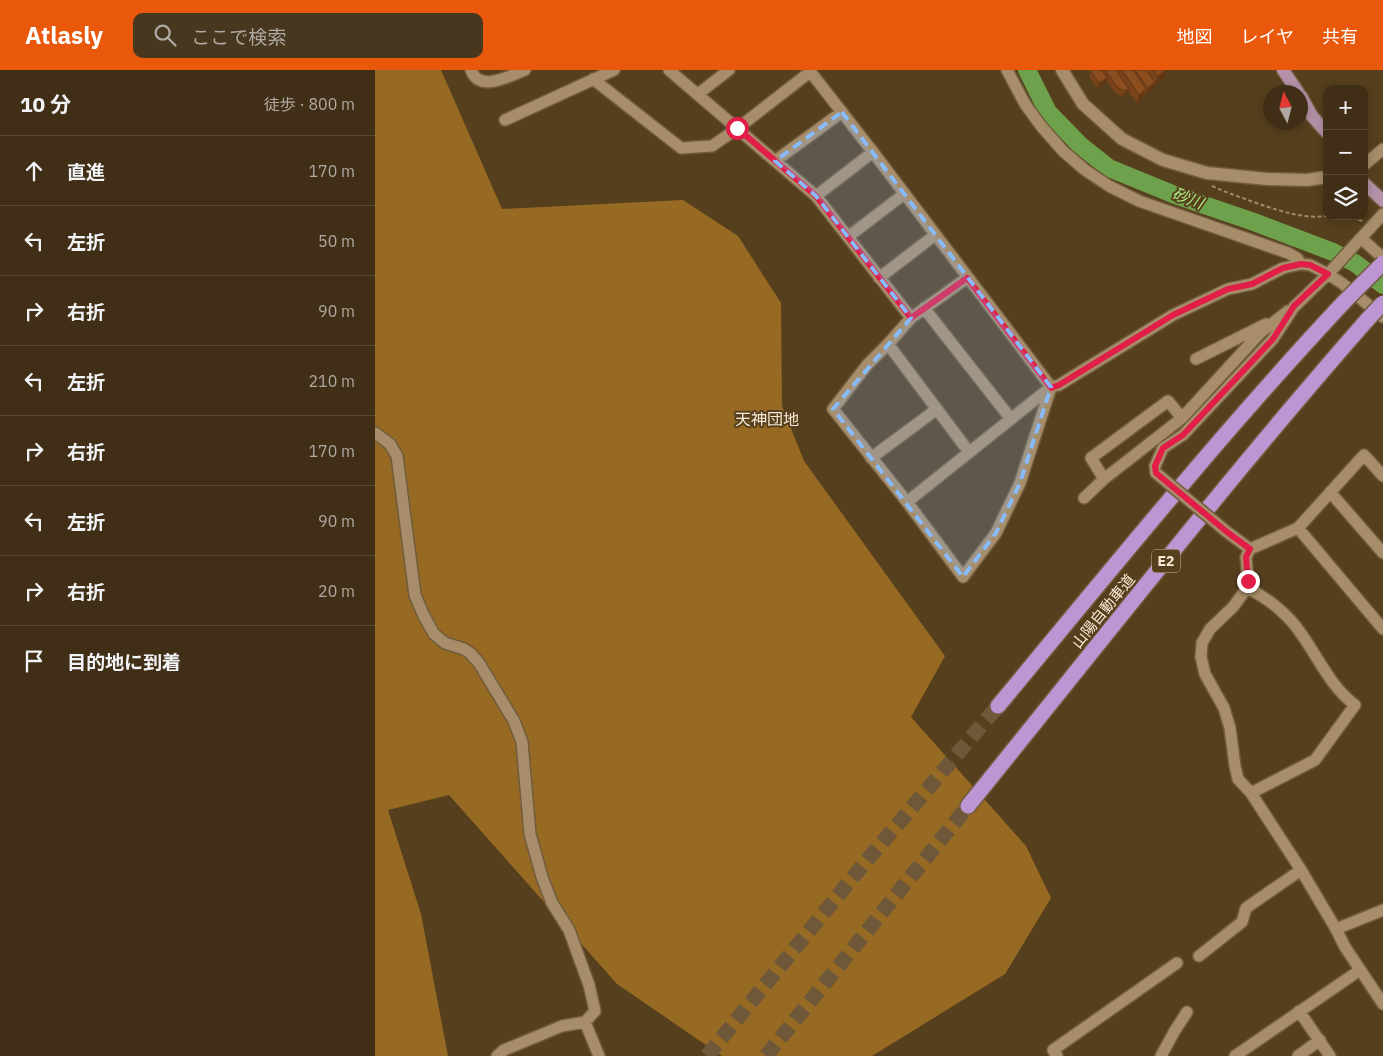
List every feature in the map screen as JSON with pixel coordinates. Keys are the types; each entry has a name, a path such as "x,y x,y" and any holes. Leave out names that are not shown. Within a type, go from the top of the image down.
{"highway":[{"name":"山陽自動車道","path":"998,706 1220,439 1301,348 1383,263"},
{"name":"山陽自動車道","path":"968,806 1245,463 1324,369 1383,303"}],"main road":[{"path":"1283,70 1294,85"},
{"path":"1308,109 1324,130"},
{"path":"1368,187 1383,201"}],"street":[{"path":"471,70 476,79 482,82 498,81 525,70"},
{"path":"505,120 614,70"},
{"path":"669,70 816,196 911,318"},
{"path":"698,94 729,70"},
{"path":"1007,70 1025,104 1041,126 1063,151 1085,170 1109,186 1139,201 1288,253 1297,258 1301,264"},
{"path":"1062,70 1083,104 1122,139 1163,160 1207,173 1267,179 1323,178"},
{"path":"593,79 681,148 712,146 810,71 1051,388"},
{"path":"775,161 842,112"},
{"path":"1368,162 1383,149"},
{"path":"816,196 873,152"},
{"path":"847,237 904,194"},
{"path":"1084,498 1182,418 1260,333 1294,306 1328,274 1383,214"},
{"path":"879,278 935,235"},
{"path":"1359,241 1383,258"},
{"path":"907,502 1051,388 1059,385 1173,315 1228,289 1252,284 1283,268 1301,264 1310,265 1343,284 1383,317"},
{"path":"967,278 911,318 867,365 833,409 963,576 996,533 1020,483 1051,388"},
{"path":"1250,549 1156,473 1155,466 1163,448 1183,435 1273,339 1294,306"},
{"path":"925,308 1011,419"},
{"path":"1196,359 1259,326 1275,321"},
{"path":"888,344 969,452"},
{"path":"1104,480 1091,458 1168,401 1182,418"},
{"path":"871,458 937,408"},
{"path":"375,433 390,444 397,456 415,595 423,614 434,634 445,643 464,649 479,663 514,722 522,742 531,834 542,877 552,903 569,930 589,985 595,1011 585,1022 562,1026 504,1050 497,1056"},
{"path":"1383,476 1364,455 1298,528 1250,549 1246,557 1247,588 1233,607 1210,629 1202,643 1201,657 1205,674 1224,708 1230,728 1238,779 1251,793 1301,870 1345,947 1383,1004"},
{"path":"1330,492 1382,550"},
{"path":"1298,528 1383,630"},
{"path":"1247,588 1272,603 1295,624 1324,671 1339,690 1355,705 1315,760 1251,793"},
{"path":"1199,956 1242,922 1246,908 1301,870"},
{"path":"1336,929 1383,910"},
{"path":"1057,1056 1053,1050 1177,963"},
{"path":"1235,1056 1360,970"},
{"path":"1299,1011 1331,1056"},
{"path":"1161,1056 1187,1012"},
{"path":"585,1022 599,1056"},
{"path":"1298,1056 1319,1040"}],"path":[{"path":"1360,220 1374,224"}],"highlighted area":[{"path":"842,112 1051,387 1020,483 996,533 963,577 833,409 911,318 816,196 775,161"}],"shaded area":[{"path":"375,70 441,70 502,209 683,200 738,236 781,303 782,406 804,461 945,656 911,717 1026,846 1051,898 1005,974 872,1056 722,1056 617,984 449,795 388,810 421,914 448,1056 375,1056"}],"building":[{"path":"1092,70 1102,70 1107,78 1099,83"},
{"path":"1105,70 1116,70 1129,89 1125,91 1118,88"},
{"path":"1122,70 1133,70 1146,89 1139,95"},
{"path":"1135,70 1146,70 1155,82 1148,88"},
{"path":"1153,70 1166,70 1158,76"}],"waterway":[{"name":"砂川","path":"1027,70 1048,112 1080,145 1109,168 1175,195 1333,252 1355,263 1383,285"}],"tunnel":[{"path":"707,1056 863,865 998,706"},
{"path":"766,1056 968,806"}],"district":[{"name":"天神団地","path":"767,419"}],"route":[{"path":"737,128 816,196 911,318 967,278 1051,388 1059,385 1173,315 1228,289 1252,284 1283,268 1301,264 1310,265 1328,274 1294,306 1273,339 1183,435 1163,448 1155,466 1156,473 1250,549 1246,557 1248,581"}]}
